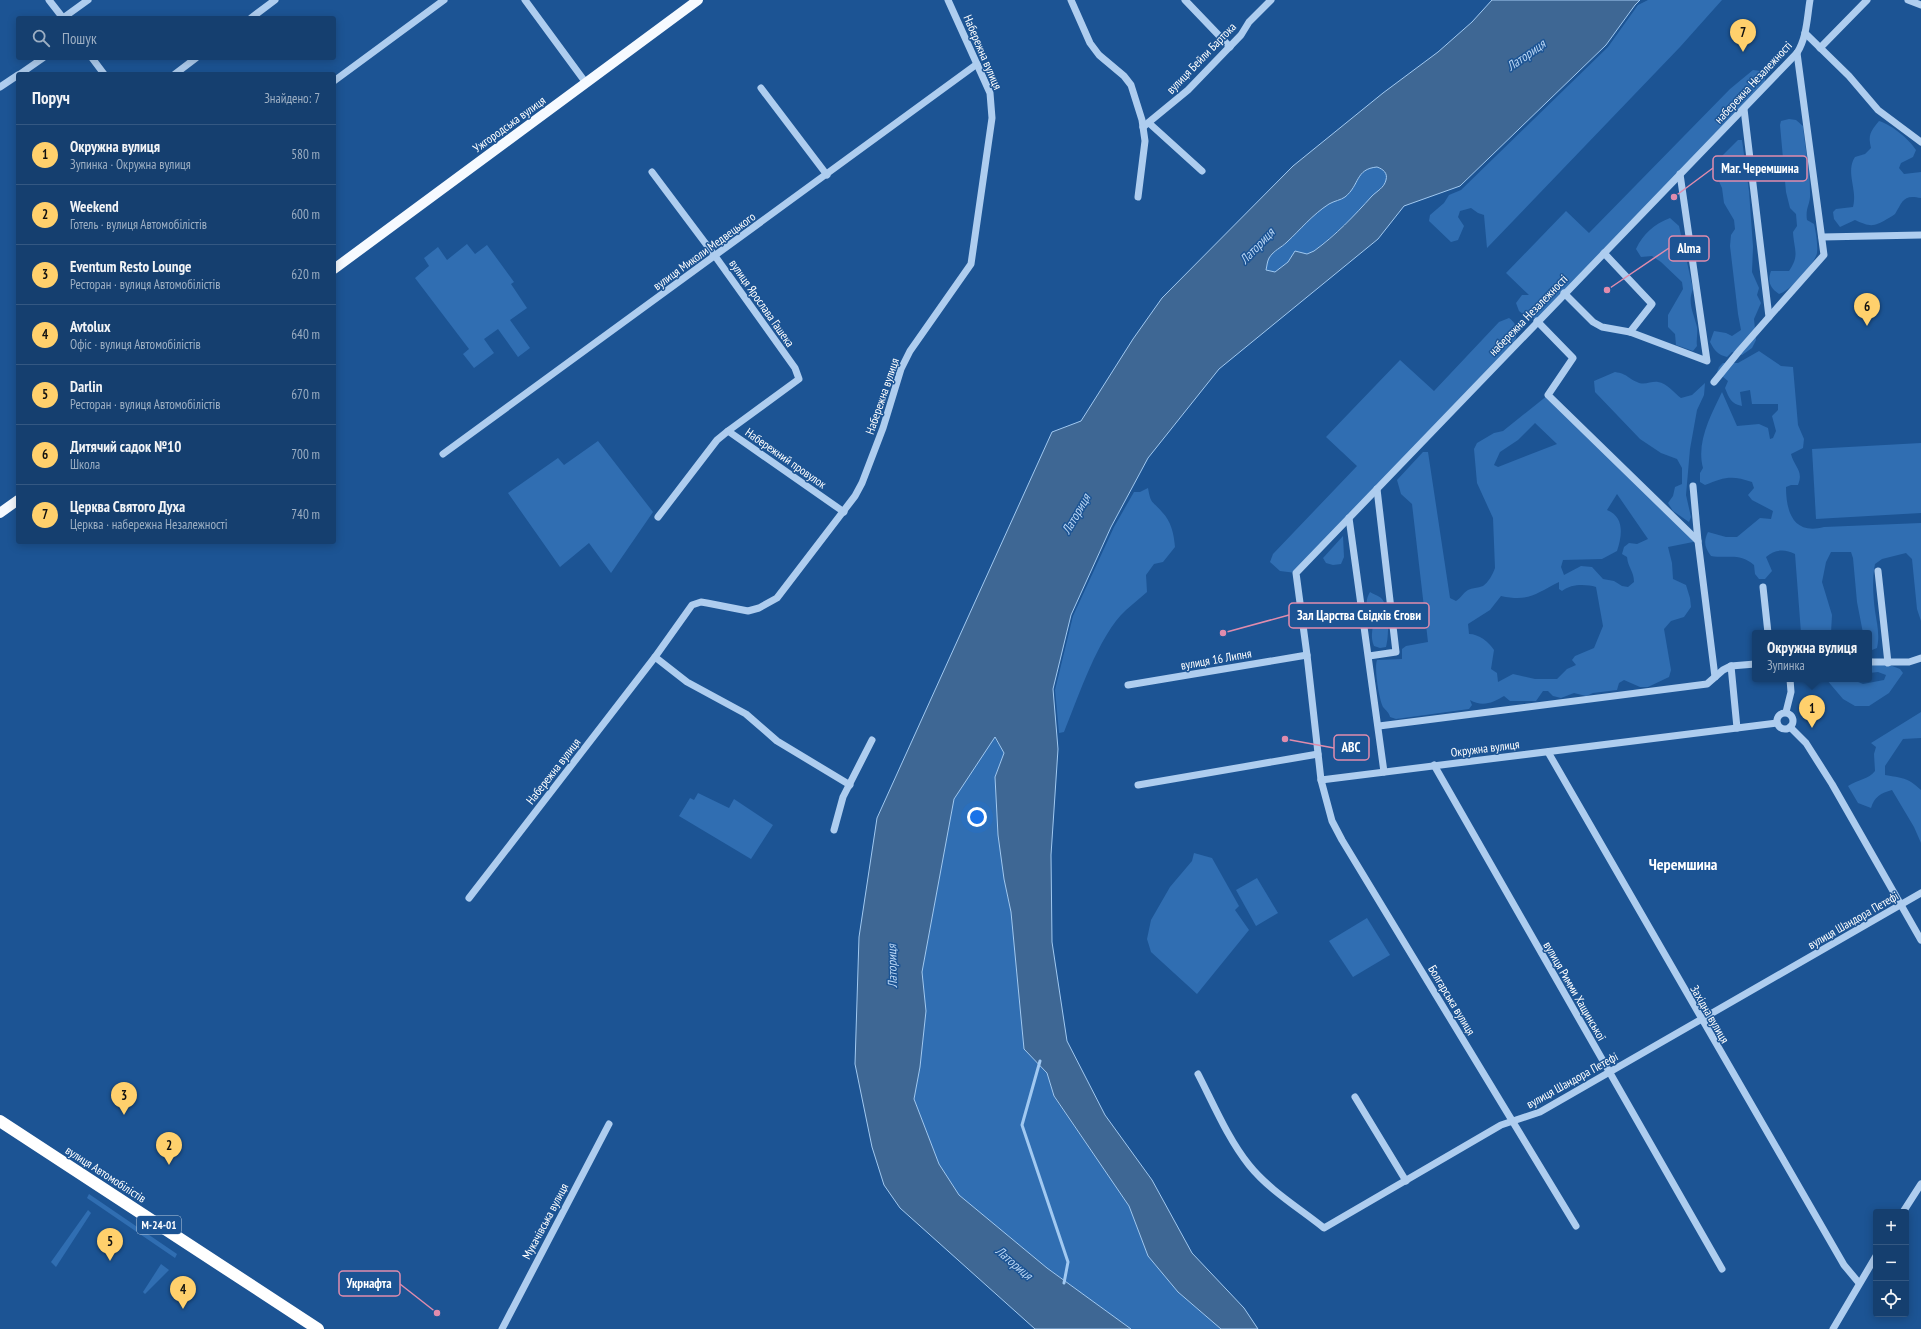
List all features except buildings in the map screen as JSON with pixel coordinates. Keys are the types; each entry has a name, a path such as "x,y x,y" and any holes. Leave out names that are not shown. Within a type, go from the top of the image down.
{"highway":[{"name":"вулиця Автомобілістів","path":"0,1121 318,1329"}],"main road":[{"name":"Ужгородська вулиця","path":"336,268 698,0"},
{"path":"0,513 16,501"}],"street":[{"path":"49,0 61,16"},
{"path":"66,16 88,0"},
{"path":"254,16 275,0"},
{"path":"336,80 444,0"},
{"path":"525,0 586,83"},
{"name":"Набережна вулиця","path":"469,898 655,657 692,606 701,602 707,602 748,611 759,608 777,598 844,512 862,483 901,369 910,351 971,264 992,118 990,93 948,0"},
{"path":"1071,0 1090,42 1099,55 1124,76 1131,85 1146,125 1138,198"},
{"path":"1185,0 1230,47"},
{"name":"вулиця Бейли Бартока","path":"1146,125 1188,90 1230,47 1241,35 1249,22 1271,0"},
{"name":"набережна Незалежності","path":"1307,655 1296,573 1564,293 1797,53 1802,45 1805,33 1810,0"},
{"path":"1820,48 1867,0"},
{"path":"1908,0 1921,5"},
{"path":"1805,33 1849,76 1878,110 1921,142"},
{"path":"1714,382 1740,350 1824,255 1797,53"},
{"path":"23,72 41,60"},
{"path":"94,60 102,72"},
{"path":"178,72 193,60"},
{"name":"вулиця Миколи Медвецького","path":"443,454 827,176 977,64"},
{"path":"0,87 16,77"},
{"path":"761,88 827,176"},
{"path":"1744,109 1769,317"},
{"path":"1146,125 1202,171"},
{"name":"вулиця Ярослава Гашека","path":"652,172 715,256 795,368 799,379 728,431"},
{"path":"1564,293 1593,322 1602,327 1630,332 1706,361 1680,174"},
{"path":"1822,237 1921,235"},
{"path":"1604,253 1652,304 1630,332"},
{"path":"1537,322 1573,358 1548,395 1698,541"},
{"name":"Набережний провулок","path":"658,517 717,440 728,431 844,512"},
{"path":"1693,486 1698,541 1715,677"},
{"path":"1369,656 1396,652 1377,490"},
{"path":"1349,518 1379,726 1384,772"},
{"path":"1878,570 1888,663"},
{"path":"1763,587 1768,630"},
{"path":"1307,655 1321,780"},
{"name":"вулиця 16 Липня","path":"1128,685 1307,655"},
{"path":"655,657 686,682 746,714 777,741 850,785"},
{"path":"1872,662 1909,662 1921,658"},
{"path":"1379,726 1707,684 1731,666 1752,664"},
{"path":"1731,666 1738,728"},
{"path":"1786,712 1791,692 1790,682"},
{"path":"1777,723 1779,715 1786,712"},
{"path":"1786,712 1791,715 1793,720 1790,727"},
{"name":"Окружна вулиця","path":"1321,780 1777,723 1782,729 1790,727 1806,742 1921,940"},
{"path":"834,830 844,797 872,740"},
{"name":"Західна вулиця","path":"1548,752 1701,1020 1844,1265 1859,1284"},
{"path":"1138,785 1318,754"},
{"name":"вулиця Римми Хащинської","path":"1434,765 1608,1073 1722,1269"},
{"name":"Болгарська вулиця","path":"1321,780 1332,821 1342,840 1576,1226"},
{"name":"вулиця Шандора Петефі","path":"1198,1074 1236,1147 1248,1165 1263,1180 1324,1228 1501,1125 1540,1112 1921,893"},
{"path":"1355,1096 1406,1181"},
{"name":"Мукачівська вулиця","path":"502,1329 609,1124"},
{"path":"1906,1209 1921,1184"},
{"path":"1833,1329 1873,1261"}],"shaded area":[{"path":"1648,0 1722,0 1680,47 1487,248 1484,215 1471,208 1460,211 1458,217 1464,226 1458,240 1451,242 1429,221 1430,215 1444,203 1449,195 1461,190 1608,47 1638,5"},
{"path":"1753,70 1760,71 1765,78 1765,88 1540,318 1528,318 1519,311 1516,303 1522,295 1529,295 1506,273 1566,211 1589,233 1730,89"},
{"path":"1789,119 1796,120 1803,126 1810,184 1810,200 1807,220 1814,224 1817,238 1817,253 1812,264 1795,283 1779,294 1770,284 1769,278 1771,271 1789,271 1794,261 1796,252 1793,232 1797,226 1796,214 1790,208 1786,192 1780,125 1781,121"},
{"path":"1879,121 1900,133 1916,150 1913,157 1901,163 1899,168 1904,174 1921,172 1921,198 1907,198 1902,202 1895,214 1879,224 1868,225 1855,220 1840,227 1834,219 1833,212 1836,209 1853,207 1854,194 1851,175 1852,163 1855,157 1865,154 1871,148 1870,134"},
{"path":"1738,140 1742,140 1749,191 1753,247 1752,272 1759,288 1757,295 1761,303 1754,319 1756,340 1752,348 1742,355 1732,352 1727,357 1717,352 1710,342 1714,331 1726,333 1732,336 1741,330 1730,246 1731,235 1735,229 1734,220 1724,203 1722,188 1716,175 1717,161"},
{"path":"1377,167 1384,172 1386,175 1386,180 1375,195 1354,216 1314,251 1307,254 1295,251 1288,262 1275,272 1266,270 1268,260 1273,253 1285,244 1323,208 1345,197 1350,192 1361,174 1370,168"},
{"path":"1670,218 1679,226 1693,289 1691,294 1691,304 1697,327 1697,346 1693,351 1676,345 1675,334 1668,327 1668,315 1683,289 1682,282 1661,262 1652,256 1641,257 1636,249 1650,230 1659,223"},
{"path":"467,244 475,254 487,245 514,282 511,284 527,308 510,320 530,348 518,357 498,329 484,339 494,353 474,368 463,354 469,349 415,278 429,266 424,258 438,247 447,260"},
{"path":"1509,318 1515,324 1517,330 1514,346 1296,573 1280,571 1270,562 1273,554 1357,466 1326,437 1400,360 1434,391 1499,322"},
{"path":"1759,351 1781,366 1793,367 1798,425 1804,439 1803,448 1791,454 1799,472 1800,480 1798,485 1786,487 1786,497 1790,513 1799,525 1805,528 1814,529 1824,527 1921,523 1921,621 1917,609 1912,559 1906,553 1882,559 1875,564 1873,581 1873,593 1878,630 1877,648 1872,650 1872,630 1862,630 1857,602 1853,558 1851,552 1831,552 1826,562 1822,582 1832,615 1831,630 1801,630 1795,554 1788,551 1776,551 1769,554 1766,557 1772,571 1765,579 1759,579 1755,574 1754,565 1749,561 1739,557 1711,556 1706,548 1705,542 1708,532 1726,537 1737,537 1760,518 1771,519 1773,511 1752,500 1748,495 1754,488 1752,482 1739,478 1728,478 1705,485 1700,482 1700,473 1703,468 1701,448 1703,439 1709,419 1722,392 1737,426 1759,424 1768,428 1770,439 1773,438 1776,431 1772,416 1778,410 1778,404 1752,404 1750,390 1740,392 1742,406 1735,404 1729,398 1725,388 1728,381 1717,372 1723,363 1738,363"},
{"path":"1615,372 1623,374 1640,383 1661,383 1681,398 1692,395 1705,383 1704,395 1697,410 1690,449 1686,495 1691,517 1689,522 1673,511 1668,503 1673,496 1675,487 1682,484 1682,468 1677,459 1661,453 1640,439 1595,392 1594,381"},
{"path":"1548,395 1698,541 1668,547 1672,563 1673,579 1686,585 1691,607 1684,617 1671,621 1664,629 1671,670 1669,677 1648,687 1640,687 1624,680 1619,683 1617,690 1593,693 1586,696 1574,693 1561,698 1553,696 1548,691 1543,691 1536,701 1510,701 1504,696 1496,701 1483,704 1470,700 1472,705 1469,709 1396,719 1390,717 1383,707 1377,684 1377,660 1402,659 1402,649 1406,646 1428,642 1412,504 1401,494 1397,480 1423,452 1428,452 1450,598 1456,601 1468,590 1485,585 1495,568 1493,518 1477,483 1474,449 1477,443 1494,433 1503,431","holes":["1535,423 1557,444 1498,467 1494,465 1500,452 1518,440","1617,494 1648,539 1637,544 1629,543 1624,547 1622,554 1627,557 1634,578 1634,582 1628,587 1622,586 1614,581 1603,579 1592,567 1581,566 1564,575 1561,567 1563,560 1602,559 1617,551 1621,528 1617,517 1607,510","1559,582 1559,589 1562,591 1578,585 1596,587 1603,626 1594,648 1575,656 1572,660 1576,665 1567,669 1557,679 1535,679 1513,674 1498,682 1497,673 1491,669 1494,650 1483,639 1476,635 1469,634 1468,624 1490,610 1501,596 1518,598 1532,596"]},
{"path":"598,441 653,512 611,573 589,543 560,567 508,493 558,458 564,465"},
{"path":"1921,443 1921,513 1816,519 1812,449"},
{"path":"1148,488 1152,502 1170,524 1175,547 1163,562 1154,564 1146,575 1147,592 1126,610 1107,634 1090,667 1064,732 1059,733 1055,690 1073,616 1114,527 1134,492 1140,492"},
{"path":"1343,536 1344,557 1341,564 1333,565 1326,563 1323,558"},
{"path":"1370,592 1381,598 1386,608 1388,636 1386,647 1380,648 1374,646 1372,636 1373,617 1367,605"},
{"path":"1872,658 1900,669 1903,673 1889,693 1869,706 1855,706 1843,699 1829,682 1858,682 1863,684 1884,680 1886,675 1878,672 1872,673"},
{"path":"1921,712 1921,738 1903,739 1885,766 1885,775 1908,780 1921,790 1921,843 1914,827 1892,790 1878,796 1871,808 1858,803 1848,786 1870,776 1875,771 1874,754 1876,747 1871,743"},
{"path":"994,737 1004,753 995,777 998,835 1004,879 1011,912 1024,1049 1047,1073 1054,1097 1129,1206 1148,1256 1178,1292 1221,1329 1131,1329 1047,1268 959,1195 939,1164 914,1099 920,1067 926,1011 922,972 954,799"},
{"path":"698,793 729,808 734,799 773,825 751,859 679,816 690,798 694,800"},
{"path":"1194,853 1212,858 1239,906 1235,910 1249,930 1197,994 1151,952 1147,939 1151,920 1170,887 1192,861"},
{"path":"1257,878 1278,913 1256,926 1236,890"},
{"path":"1367,918 1390,955 1353,977 1329,941"},
{"path":"89,1194 177,1254 175,1258 87,1198"},
{"path":"88,1210 91,1213 56,1267 51,1262"},
{"path":"161,1264 169,1270 145,1294 143,1292"}],"water":[{"path":"1492,0 1640,0 1606,45 1460,186 1404,206 1378,239 1219,369 1148,458 1111,527 1071,615 1053,689 1058,749 1051,855 1052,942 1067,1041 1105,1115 1152,1180 1192,1253 1244,1308 1258,1329 1221,1329 1178,1292 1148,1256 1129,1206 1054,1096 1047,1073 1024,1049 1011,912 1004,879 998,835 995,777 1004,753 995,737 954,799 922,972 926,1011 920,1067 914,1099 939,1164 959,1195 1047,1268 1131,1329 1035,1329 900,1208 884,1185 872,1147 855,1064 859,937 877,818 1052,432 1081,421 1133,339 1162,298 1293,166 1383,93 1438,52 1472,22","holes":["1377,167 1383,170 1386,175 1384,185 1337,232 1314,251 1307,254 1295,251 1288,262 1275,272 1266,270 1269,258 1275,251 1287,242 1323,208 1345,197 1353,188 1361,174 1370,168"]}],"waterway":[{"name":"Латориця","path":"1040,1061 1022,1125 1068,1262 1064,1283"}],"place":[{"name":"Церква Святого Духа","path":"1743,52"},
{"name":"Маг. Черемшина","path":"1674,197"},
{"name":"Alma","path":"1607,290"},
{"name":"Дитячий садок №10","path":"1867,326"},
{"name":"Зал Царства Свідків Єгови","path":"1223,633"},
{"name":"Окружна вулиця","path":"1812,728"},
{"name":"ABC","path":"1285,739"},
{"name":"Eventum Resto Lounge","path":"124,1115"},
{"name":"Weekend","path":"169,1165"},
{"name":"Darlin","path":"110,1261"},
{"name":"Avtolux","path":"183,1309"},
{"name":"Укрнафта","path":"437,1313"}],"district":[{"name":"Черемшина","path":"1683,864"}]}
